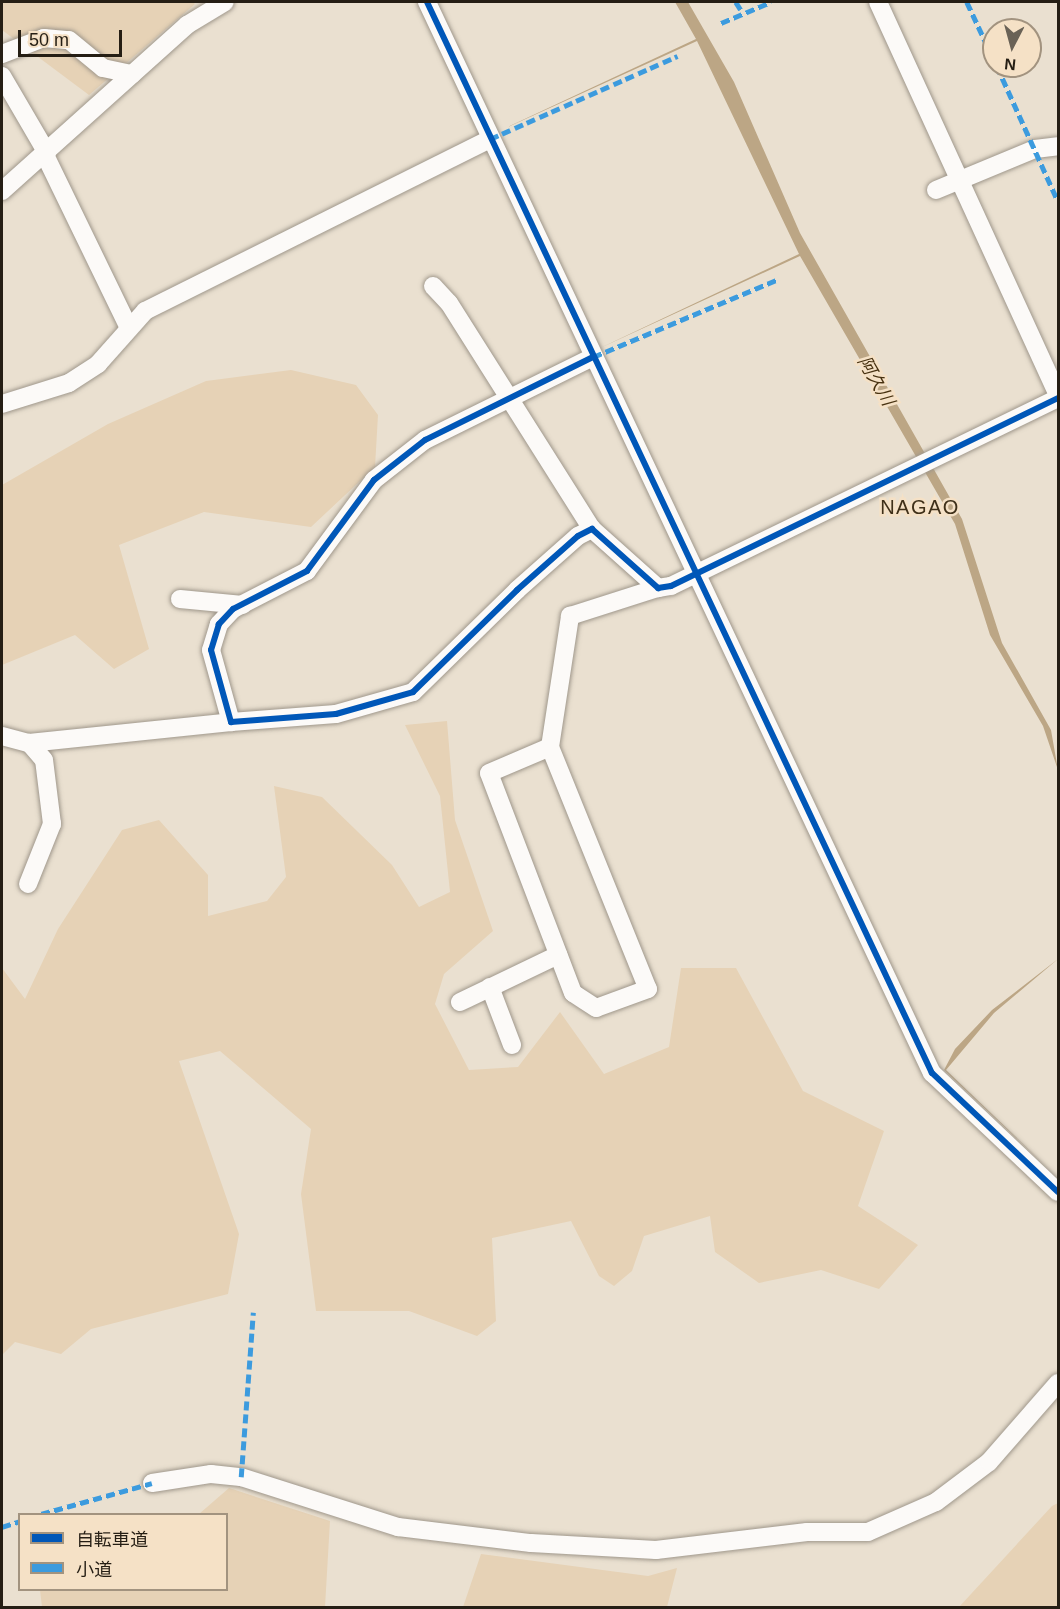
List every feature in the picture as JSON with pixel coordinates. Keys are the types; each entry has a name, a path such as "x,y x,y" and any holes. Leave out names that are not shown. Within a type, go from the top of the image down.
{"street":[{"path":"2,191 46,154 205,6 225,2"},
{"path":"427,2 932,1073 1059,1192"},
{"path":"550,747 489,773 573,993 596,1008 648,988 550,747 570,616 658,588 1059,397 878,2"},
{"path":"2,54 44,38 69,40 103,68 132,74"},
{"path":"2,76 46,154 129,328"},
{"path":"2,404 69,383 98,364 145,311 180,291 490,139"},
{"path":"936,190 1035,149 1059,146"},
{"path":"433,286 510,398 592,529 658,588"},
{"path":"231,722 212,650 219,624 243,605 307,571 374,480 425,440 593,357"},
{"path":"2,736 28,743 231,722 336,714 413,692 517,590 578,536 592,529"},
{"path":"180,599 243,605"},
{"path":"28,743 44,760 52,824 28,884"},
{"path":"460,1002 558,955"},
{"path":"490,987 512,1045"},
{"path":"152,1483 211,1474 241,1477 398,1527 531,1543 656,1550 807,1532 868,1532 936,1502 989,1462 1059,1383"}],"shaded area":[{"path":"2,2 193,2 195,4 89,95 2,30"},
{"path":"291,370 356,385 378,415 375,467 311,527 204,512 119,545 149,649 114,669 75,635 2,665 2,485 108,424 206,381"},
{"path":"447,721 455,820 493,931 444,974 435,1004 469,1070 518,1067 560,1012 604,1074 669,1047 681,968 736,968 803,1091 884,1131 858,1206 918,1245 879,1289 821,1270 759,1283 715,1252 710,1216 644,1236 632,1271 614,1286 599,1276 571,1221 492,1238 496,1321 477,1336 409,1311 316,1311 301,1194 311,1129 220,1051 179,1061 239,1234 228,1294 91,1329 61,1354 15,1342 2,1355 2,968 25,999 58,929 122,830 159,820 208,875 208,916 267,901 286,877 274,786 322,797 392,865 419,907 450,892 440,796 405,725"},
{"path":"229,1488 330,1521 325,1607 42,1607 40,1591 228,1591 228,1513 200,1513"},
{"path":"1058,1503 1058,1607 959,1607 1052,1506"},
{"path":"481,1554 648,1576 677,1568 667,1607 463,1607"}],"water":[{"name":"阿久川","path":"675,2 688,2 734,82 800,233 962,519 1002,643 1051,730 1058,770 1043,726 990,635 955,524 800,256 598,349 799,254 697,41 497,132 696,39"},
{"path":"1058,959 994,1013 946,1070 1046,1166 944,1070 955,1049 992,1010"}],"marked path":[{"path":"736,2 741,10"},
{"path":"721,23 771,2"},
{"path":"967,2 982,34"},
{"path":"490,139 677,56"},
{"path":"1002,78 1058,201"},
{"path":"593,357 779,279"},
{"path":"241,1477 253,1312"},
{"path":"45,1513 152,1483"},
{"path":"2,1527 18,1522"}],"cycle path":[{"path":"427,2 932,1073 1058,1192"},
{"path":"593,357 425,440 374,480 307,571 233,609 219,624 211,650 231,722 336,714 413,692 517,590 578,536 592,529 658,588 671,586 1058,398"}],"district":[{"name":"NAGAO","path":"920,507"}]}
